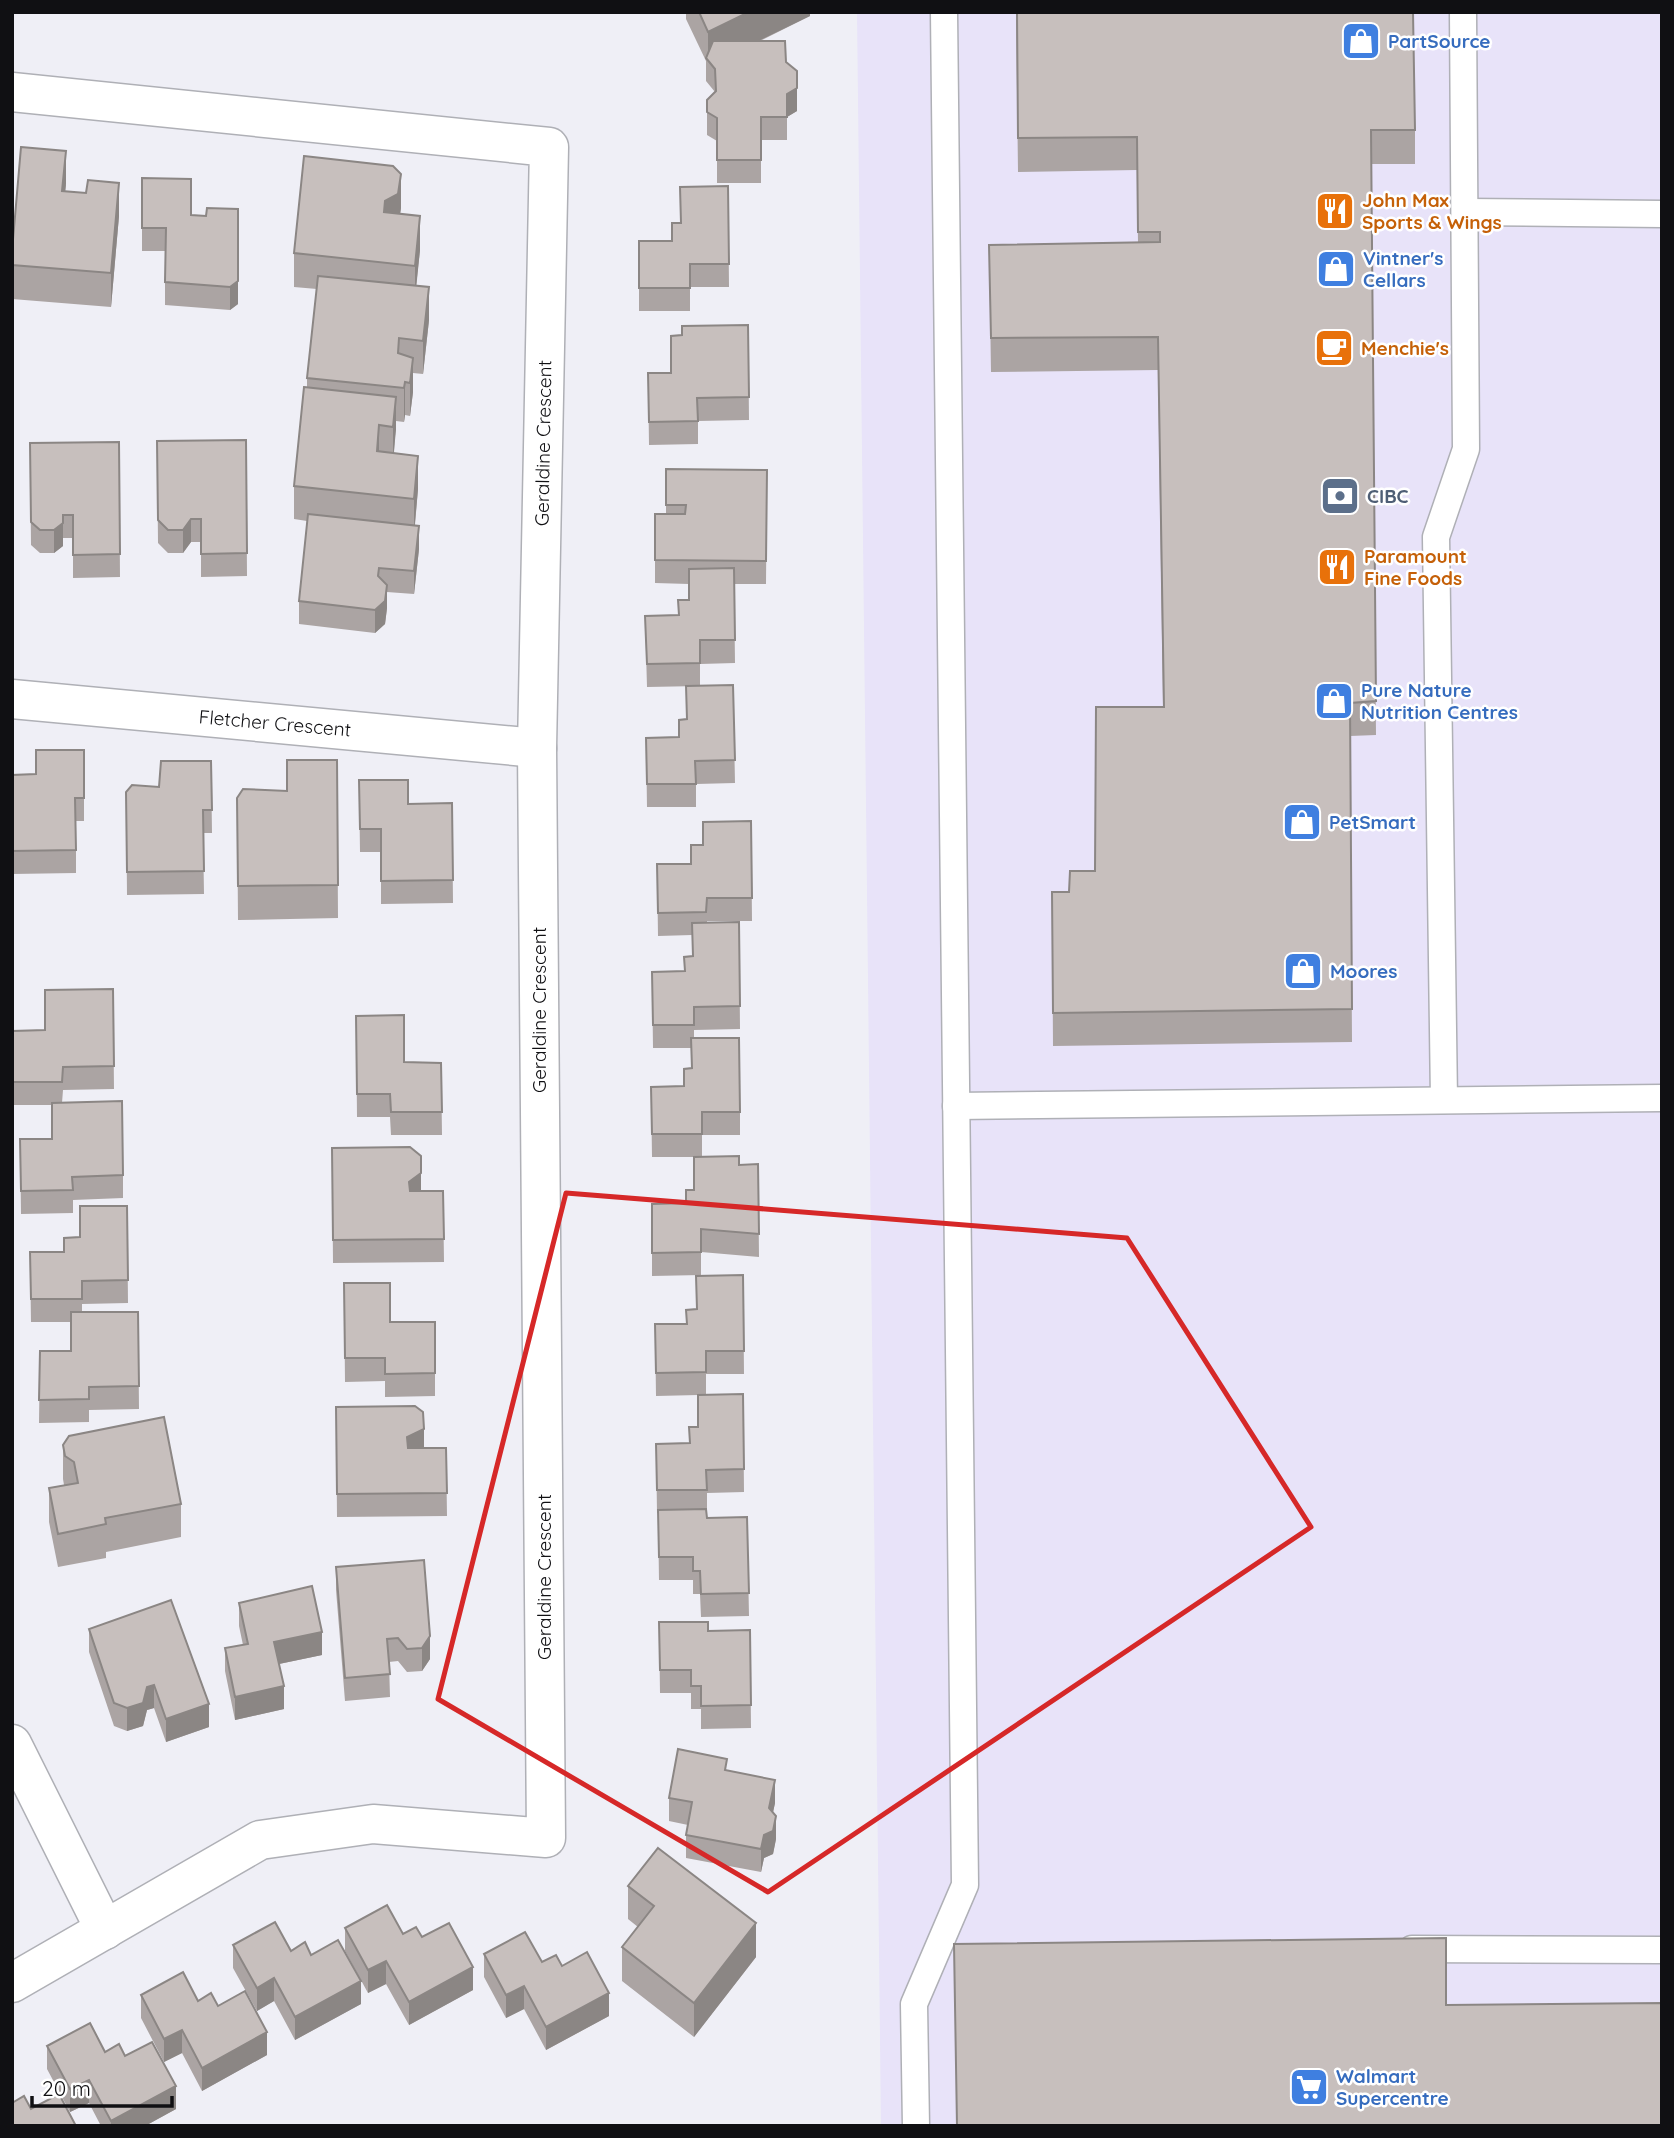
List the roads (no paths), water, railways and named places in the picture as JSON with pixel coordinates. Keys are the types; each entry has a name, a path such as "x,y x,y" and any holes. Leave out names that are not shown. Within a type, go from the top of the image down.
{"street":[{"name":"Geraldine Crescent","path":"12,92 549,147 537,748 546,1838 373,1824 260,1840 12,1983"},
{"name":"Fletcher Crescent","path":"12,699 537,748"},
{"path":"12,1744 105,1930"}],"lane":[{"path":"916,2126 914,2004 965,1885 944,12"},
{"path":"1444,1100 1436,537 1466,449 1463,12"},
{"path":"1465,212 1662,214"},
{"path":"956,1106 1662,1098"},
{"path":"939,1947 966,1947"},
{"path":"1391,1949 1662,1950"}],"place":[{"name":"PartSource","path":"1361,41"},
{"name":"John Max Sports & Wings","path":"1335,211"},
{"name":"Vintner's Cellars","path":"1336,269"},
{"name":"Menchie's","path":"1334,348"},
{"name":"CIBC","path":"1340,496"},
{"name":"Paramount Fine Foods","path":"1337,567"},
{"name":"Pure Nature Nutrition Centres","path":"1334,701"},
{"name":"PetSmart","path":"1302,822"},
{"name":"Moores","path":"1303,971"},
{"name":"Walmart Supercentre","path":"1309,2087"}]}
